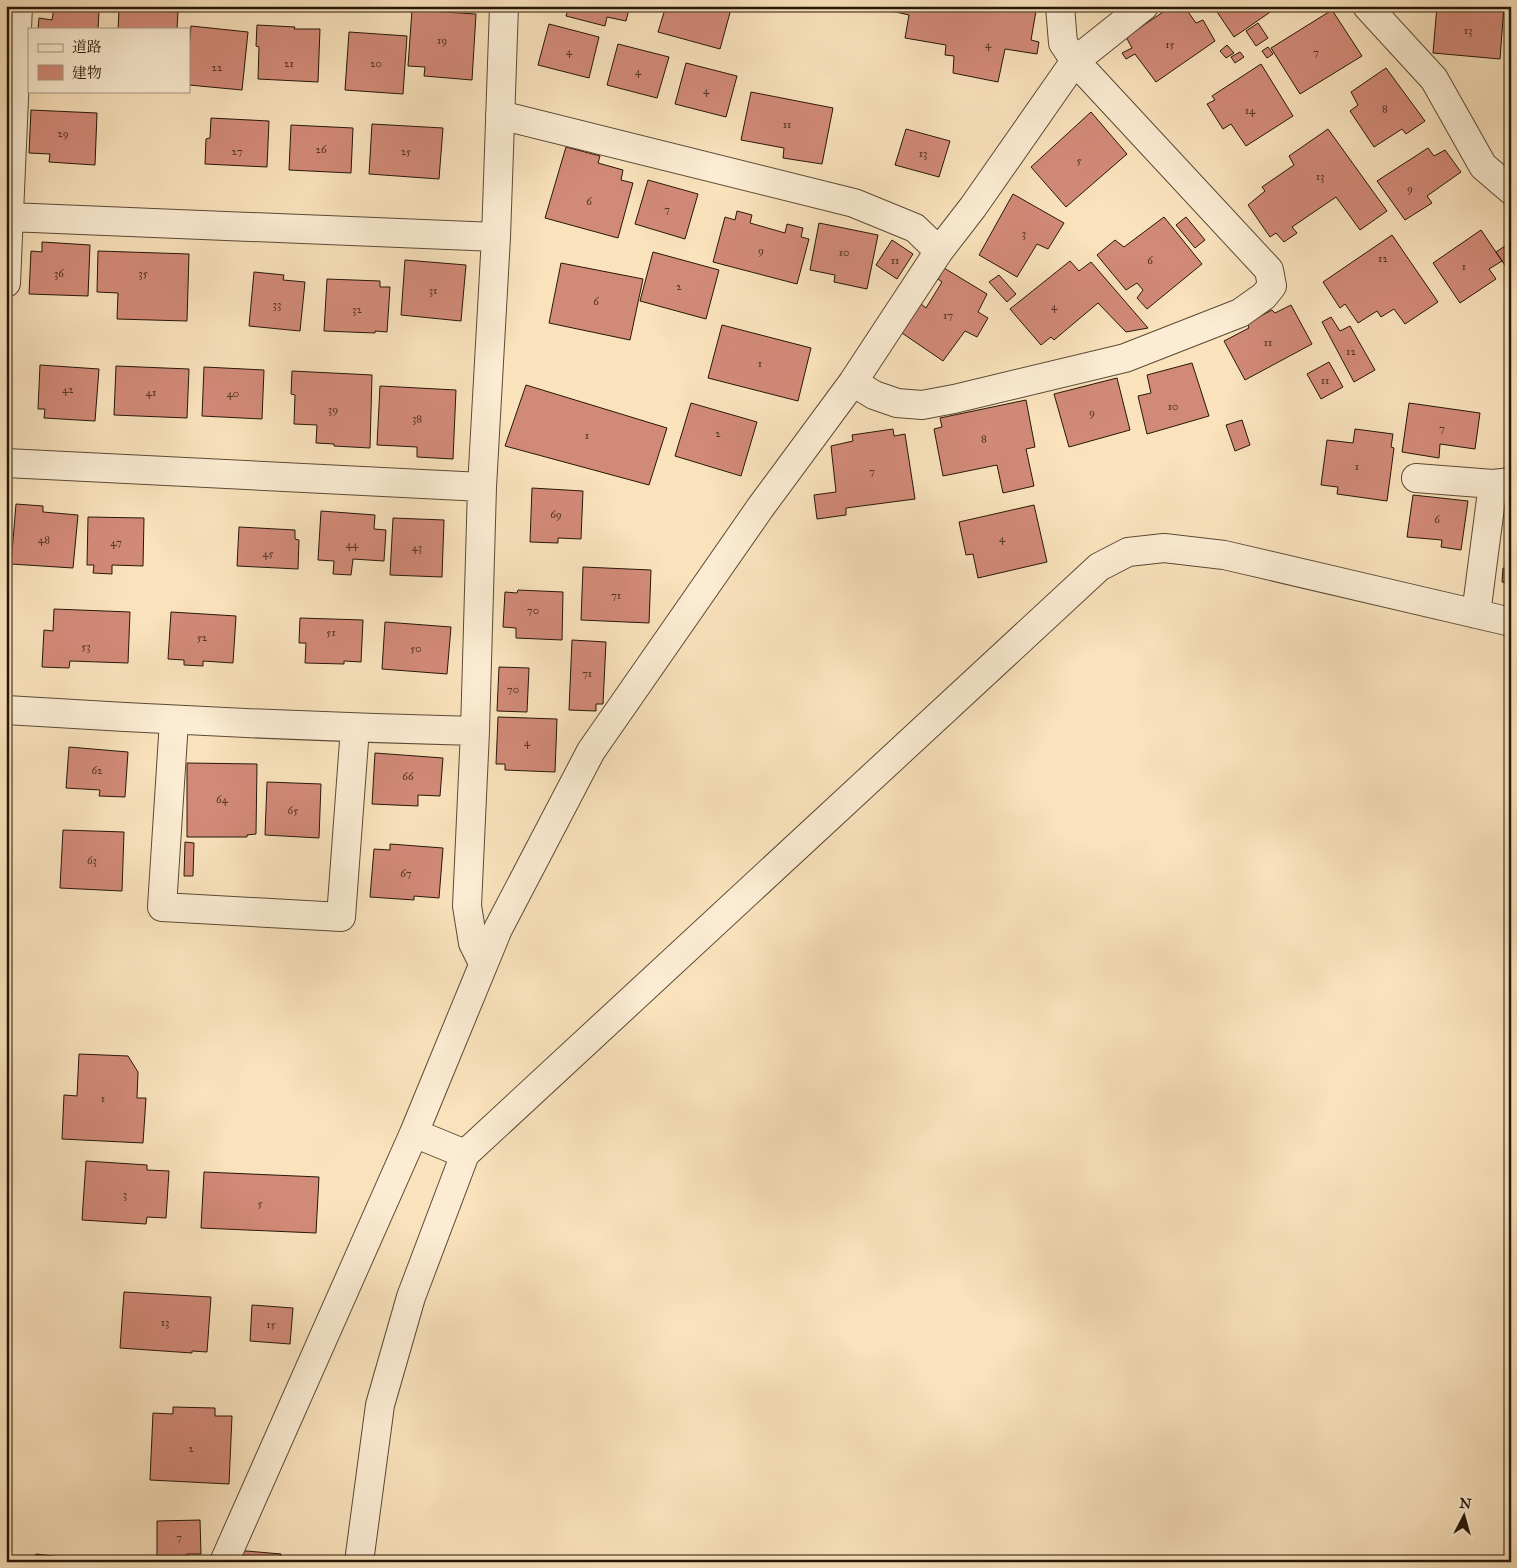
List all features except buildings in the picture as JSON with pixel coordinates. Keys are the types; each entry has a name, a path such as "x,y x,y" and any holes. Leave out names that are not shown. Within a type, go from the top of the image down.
{"street":[{"path":"6,283 18,6"},
{"path":"483,963 473,943 467,906 475,731 482,487 496,237 504,6"},
{"path":"853,382 874,395 897,403 922,405 954,399 1125,358 1240,313 1264,296 1272,286 1269,270 1075,61 1063,43 1060,6"},
{"path":"224,1562 414,1133 498,929 591,751 760,508 853,382 939,251 973,207 1075,61 1144,6"},
{"path":"1367,6 1434,79 1483,166 1511,190"},
{"path":"500,115 854,203 915,228 939,251"},
{"path":"9,217 496,237"},
{"path":"6,463 482,487"},
{"path":"1416,478 1502,483 1476,614"},
{"path":"359,1562 380,1405 412,1297 465,1154 1099,567 1128,552 1164,548 1224,555 1511,622"},
{"path":"6,710 174,721 475,731"},
{"path":"174,721 162,907 341,917 355,728"},
{"path":"414,1133 465,1154"}]}
